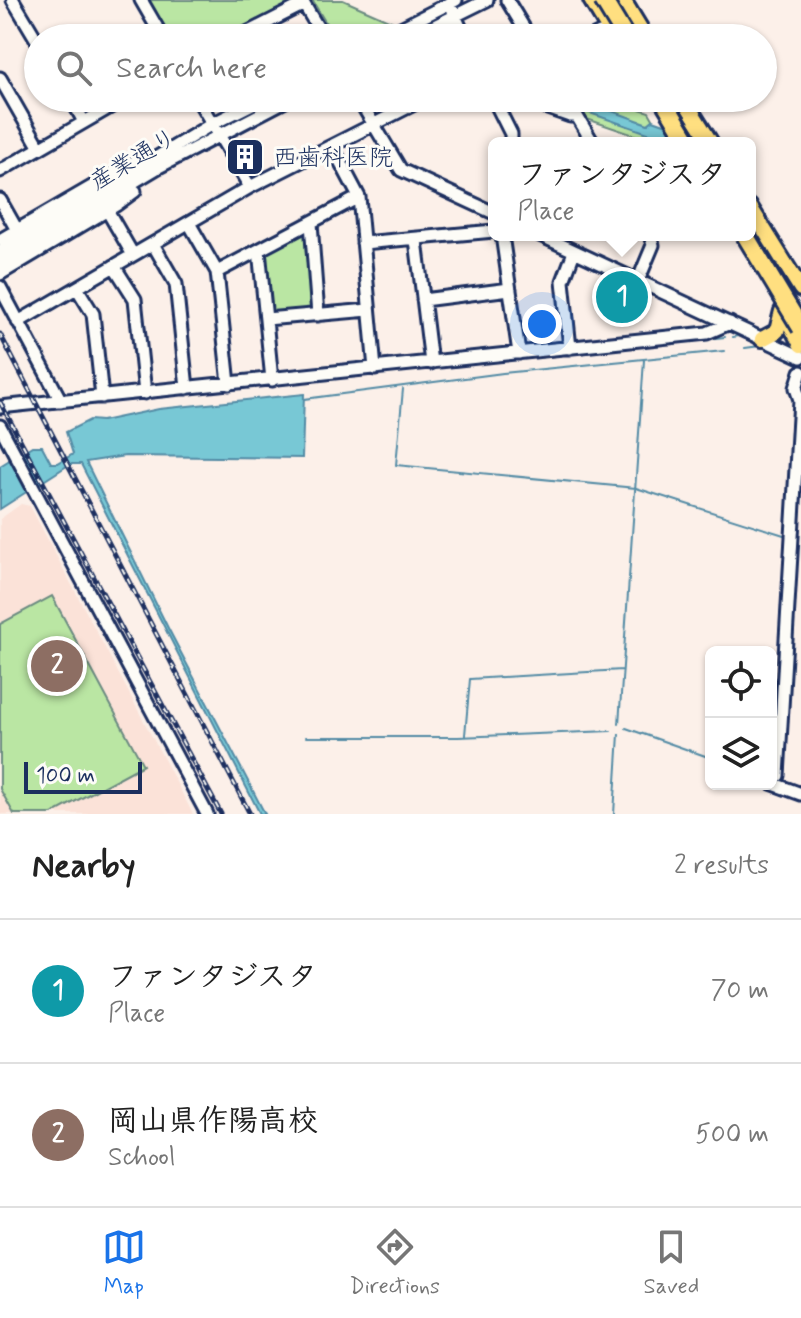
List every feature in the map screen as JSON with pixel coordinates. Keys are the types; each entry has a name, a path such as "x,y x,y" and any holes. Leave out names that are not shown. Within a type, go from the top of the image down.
{"highway":[{"path":"603,0 612,24"},
{"path":"670,112 685,137"},
{"path":"749,241 801,328"}],"main road":[{"path":"591,0 608,24"},
{"path":"623,0 638,24"},
{"path":"662,112 676,137"},
{"path":"667,121 677,112"},
{"path":"691,112 707,137"},
{"path":"756,217 801,289"},
{"path":"740,241 801,345"},
{"path":"765,283 788,269"},
{"path":"762,339 777,331 782,311"}],"street":[{"path":"13,0 27,24"},
{"path":"141,0 155,24"},
{"path":"439,24 487,0"},
{"path":"507,0 522,24"},
{"path":"407,24 451,1 459,24"},
{"path":"263,24 303,2 316,24"},
{"path":"0,78 40,148"},
{"path":"79,112 84,122"},
{"path":"0,171 102,112"},
{"path":"206,112 250,187"},
{"name":"産業通り","path":"0,252 242,112"},
{"name":"産業通り","path":"216,129 257,112"},
{"path":"366,112 401,170 488,210"},
{"path":"18,322 250,187 399,112"},
{"path":"500,112 511,137"},
{"path":"559,112 577,116"},
{"path":"575,112 589,137"},
{"path":"332,146 359,197 375,369"},
{"path":"0,240 138,160 154,165 151,181 0,274"},
{"name":"産業通り","path":"0,262 154,165"},
{"path":"217,272 359,197"},
{"path":"0,200 17,230"},
{"path":"107,210 133,255"},
{"path":"189,223 217,272 229,384"},
{"path":"311,223 318,315"},
{"path":"363,243 488,232"},
{"path":"416,240 431,363"},
{"path":"503,241 519,353"},
{"path":"552,241 801,357"},
{"path":"638,281 653,245 652,241"},
{"path":"153,244 176,284 187,388"},
{"path":"259,250 272,380"},
{"path":"570,348 563,281 574,252"},
{"path":"114,266 135,299 145,393"},
{"path":"0,287 61,401"},
{"path":"77,288 93,314 102,397"},
{"path":"423,300 510,289"},
{"path":"266,319 369,310"},
{"path":"0,407 707,333 730,323"},
{"path":"777,751 800,400 796,388 801,372"},
{"path":"0,426 207,814"},
{"path":"777,781 801,794"}],"shaded area":[{"path":"21,504 30,506 193,814 0,814 0,519"}],"green space":[{"path":"148,0 290,0 289,4 250,24 162,24"},
{"path":"312,0 343,0 393,22 383,24 327,24"},
{"path":"582,112 649,112 664,137 639,137 584,118"},
{"path":"309,227 315,313 268,318 261,253"},
{"path":"52,596 143,765 52,814 14,814 0,789 0,624"}],"water":[{"path":"587,112 615,112 648,124 653,120 702,137 660,137"},
{"path":"304,394 302,458 125,456 86,462 265,814 260,814 81,464 70,464 0,509 0,466 32,446 42,446 51,463 58,463 73,454 66,432 90,420 102,421 159,409"}],"waterway":[{"path":"252,24 290,5"},
{"path":"43,138 75,120"},
{"path":"0,164 31,146"},
{"path":"733,337 739,336"},
{"path":"0,414 725,337"},
{"path":"745,348 760,346"},
{"path":"304,399 503,373 724,351"},
{"path":"619,724 644,360"},
{"path":"403,389 396,465 636,488 787,536"},
{"path":"465,735 470,679 622,670"},
{"path":"626,728 705,756"},
{"path":"306,737 458,737 611,731"},
{"path":"614,814 619,734"}],"railway":[{"path":"0,334 250,814"},
{"path":"0,402 221,814"}],"place":[{"name":"西歯科医院","path":"245,157"},
{"name":"ファンタジスタ","path":"622,297"},
{"name":"岡山県作陽高校","path":"57,666"}]}
